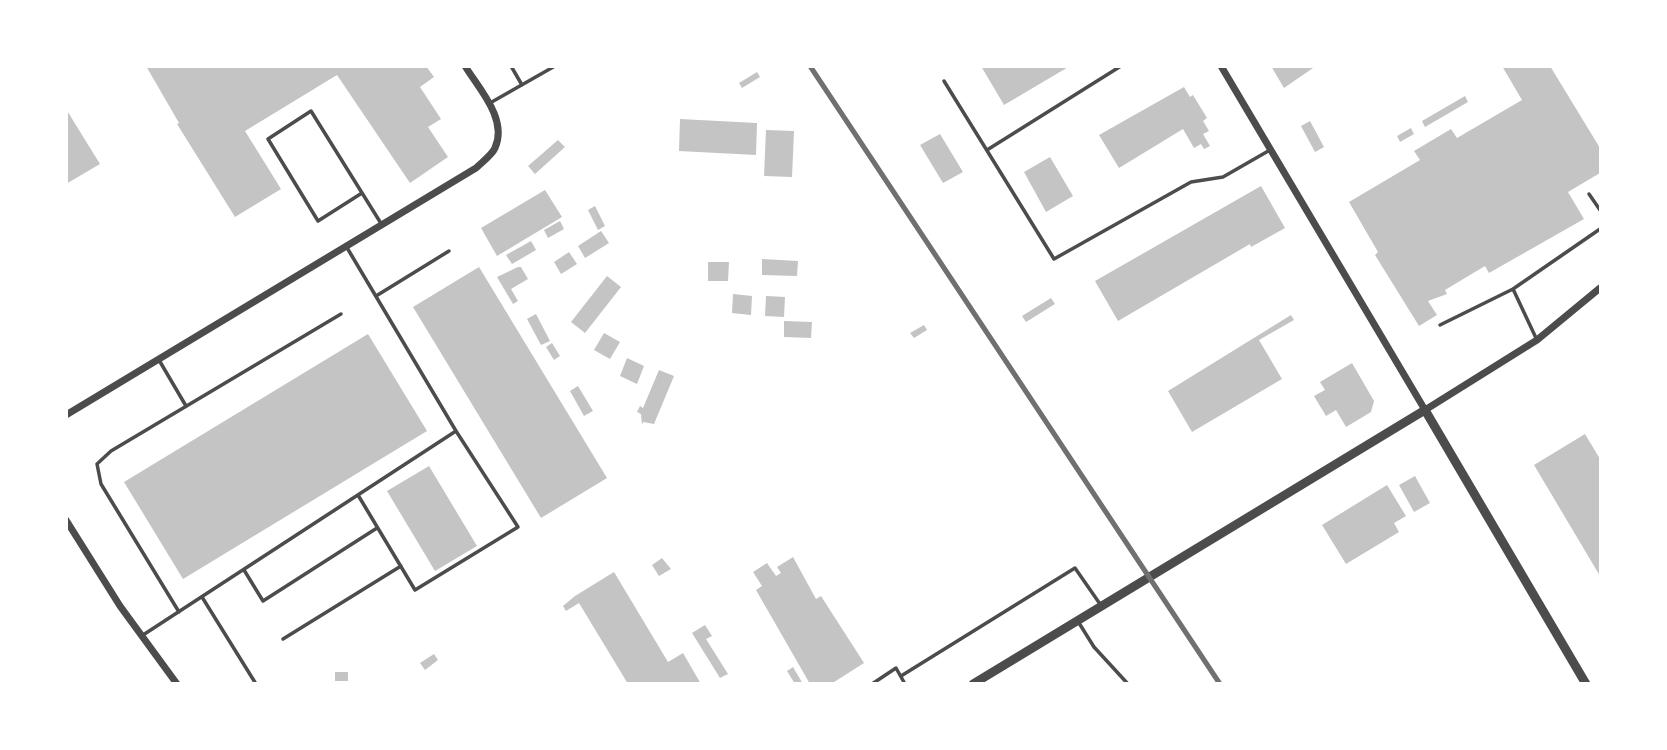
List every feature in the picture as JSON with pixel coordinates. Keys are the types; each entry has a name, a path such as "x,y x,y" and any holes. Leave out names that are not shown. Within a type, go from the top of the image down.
{"street":[{"path":"66,415 476,168 495,149 499,128 489,104 465,66"},
{"path":"1221,66 1586,684"},
{"path":"973,684 1537,340 1601,288"},
{"path":"66,520 96,570 177,684"}],"lane":[{"path":"511,66 522,85"},
{"path":"489,104 555,66"},
{"path":"987,150 1121,66"},
{"path":"944,81 1054,259 1191,182 1223,177 1270,150"},
{"path":"362,193 318,221 268,139 311,111 382,225"},
{"path":"1589,194 1601,210"},
{"path":"1440,325 1513,289 1601,229"},
{"path":"346,246 456,431 518,527 415,590 358,495"},
{"path":"376,296 449,251"},
{"path":"1513,289 1537,340"},
{"path":"179,612 101,484 97,464 111,451 341,314"},
{"path":"158,359 186,406"},
{"path":"142,636 456,431"},
{"path":"244,569 263,601 377,528"},
{"path":"283,639 401,566"},
{"path":"901,676 1075,568 1101,606"},
{"path":"202,597 256,684"},
{"path":"1077,620 1094,647 1128,684"},
{"path":"872,684 896,668 905,684"}],"building":[{"path":"146,66 426,66 434,77 420,87 441,119 428,127 448,157 410,183 337,75 245,131 281,189 235,217 177,124 179,123"},
{"path":"981,66 1070,66 1004,105"},
{"path":"1271,66 1316,66 1284,88"},
{"path":"1502,66 1550,66 1600,148 1600,173 1568,192 1584,219 1489,273 1485,266 1445,290 1447,294 1428,301 1437,315 1419,326 1375,255 1378,252 1349,202 1420,160 1414,151 1451,129 1457,138 1522,100"},
{"path":"757,72 760,77 742,88 739,83"},
{"path":"1184,87 1190,97 1193,95 1207,118 1203,121 1209,131 1203,134 1210,146 1204,149 1201,144 1194,148 1183,129 1119,168 1099,135"},
{"path":"1465,96 1468,102 1425,127 1422,121"},
{"path":"66,109 100,164 66,184"},
{"path":"680,119 757,123 756,155 679,151"},
{"path":"1310,121 1324,147 1315,152 1301,126"},
{"path":"1411,128 1414,134 1400,142 1397,136"},
{"path":"766,130 794,131 792,177 764,176"},
{"path":"940,134 963,172 943,183 920,145"},
{"path":"558,140 565,147 535,174 528,166"},
{"path":"1050,157 1073,196 1046,212 1024,172"},
{"path":"1261,186 1285,228 1251,247 1250,244 1118,321 1095,281"},
{"path":"545,190 562,217 497,256 481,228"},
{"path":"595,206 605,226 598,230 588,210"},
{"path":"560,221 564,229 548,238 544,230"},
{"path":"601,231 609,243 585,258 578,246"},
{"path":"531,241 536,250 512,264 506,255"},
{"path":"569,252 577,264 561,274 554,262"},
{"path":"762,259 798,261 797,276 762,275"},
{"path":"708,262 729,262 728,281 708,281"},
{"path":"479,267 607,478 541,518 413,307"},
{"path":"521,267 528,279 511,289 518,301 513,304 497,277"},
{"path":"607,276 621,287 585,333 571,322"},
{"path":"733,294 752,296 751,315 732,313"},
{"path":"766,296 785,297 784,317 765,316"},
{"path":"1051,298 1055,304 1026,322 1022,316"},
{"path":"536,314 550,341 541,345 527,319"},
{"path":"1291,315 1294,320 1259,340 1282,379 1192,432 1168,391"},
{"path":"784,321 812,322 811,338 784,337"},
{"path":"924,325 927,330 914,338 910,333"},
{"path":"604,333 620,342 610,359 594,350"},
{"path":"368,334 427,431 183,579 124,482"},
{"path":"552,343 560,356 554,360 546,347"},
{"path":"627,358 644,366 637,384 620,376"},
{"path":"1352,363 1374,401 1371,412 1346,427 1336,410 1326,416 1314,396 1325,390 1320,382"},
{"path":"659,370 674,376 654,424 643,422 642,425 641,414 637,412 640,406 643,408"},
{"path":"578,386 593,411 584,416 570,391"},
{"path":"1585,434 1600,459 1600,576 1534,465"},
{"path":"429,466 477,546 435,571 387,491"},
{"path":"1415,476 1430,503 1414,512 1399,485"},
{"path":"1387,485 1406,516 1394,523 1399,532 1346,564 1322,525"},
{"path":"793,557 816,599 821,596 864,663 831,684 810,684 756,590 762,586 753,572 767,563 776,576 781,573 777,567"},
{"path":"662,558 671,569 659,576 652,565"},
{"path":"614,572 668,662 683,653 701,684 628,684 579,603 566,611 563,606 575,596"},
{"path":"705,625 712,636 706,639 728,674 720,678 692,633"},
{"path":"434,654 438,660 425,670 420,663"},
{"path":"793,667 803,684 795,684 787,671"},
{"path":"335,672 348,672 348,681 335,681"}],"railway":[{"path":"810,66 1220,684"}]}
